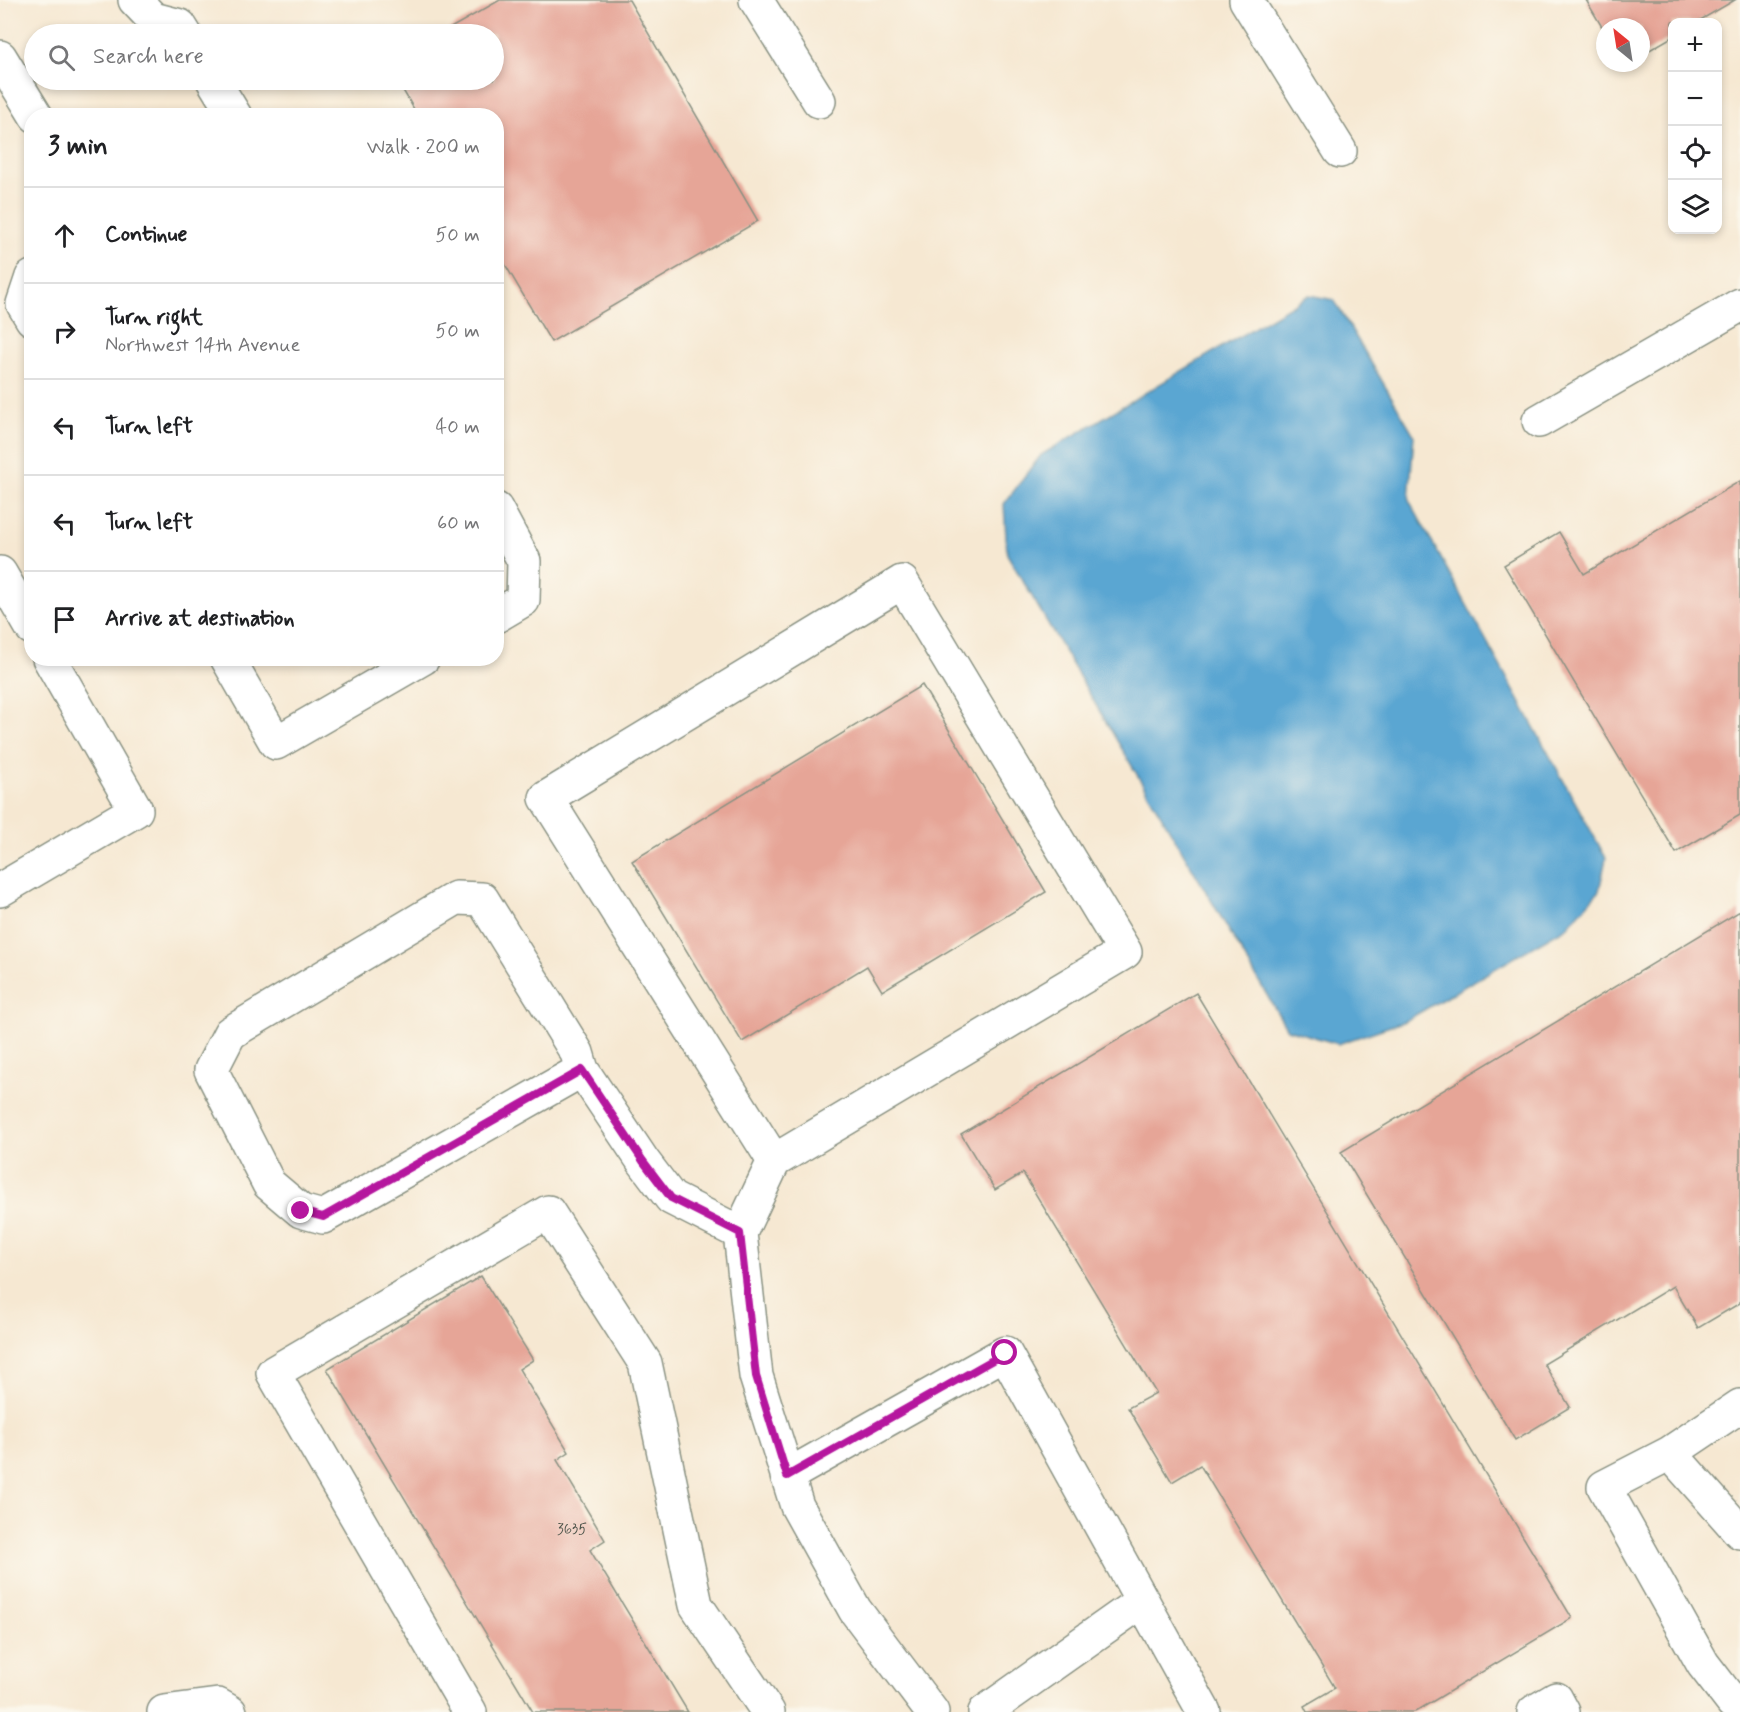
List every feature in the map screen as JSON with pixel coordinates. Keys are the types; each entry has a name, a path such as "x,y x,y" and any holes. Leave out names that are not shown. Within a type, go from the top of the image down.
{"street":[{"path":"135,0 153,19 172,24"},
{"path":"756,0 819,101"},
{"path":"1246,0 1340,151"},
{"path":"0,57 31,108"},
{"path":"219,90 230,108"},
{"path":"1539,421 1740,305"},
{"path":"504,524 524,561 524,600 504,611"},
{"path":"0,573 24,614"},
{"path":"774,1161 546,798 902,582 1125,952 774,1161 740,1233 756,1376 797,1506 855,1610 932,1712"},
{"path":"0,890 136,810 54,666"},
{"path":"232,666 276,743 409,666"},
{"path":"582,1070 323,1217 301,1211 269,1184 211,1070 230,1033 456,898 482,899 577,1053 582,1070 643,1161 671,1198 740,1233"},
{"path":"470,1712 273,1373 548,1212 645,1363 696,1605 768,1712"},
{"path":"787,1476 1005,1353 1204,1712"},
{"path":"1740,1406 1670,1453 1604,1487 1703,1664 1733,1703 1740,1701"},
{"path":"1670,1453 1740,1532"},
{"path":"985,1712 1142,1601"},
{"path":"1534,1712 1556,1699 1563,1712"},
{"path":"164,1712 218,1705 230,1712"}],"water":[{"path":"1309,295 1334,300 1414,435 1409,500 1606,858 1599,891 1567,927 1405,1021 1338,1044 1287,1029 1007,554 1004,504 1041,455"}],"building":[{"path":"500,0 629,0 758,221 551,342 504,263 504,108 413,108 403,90 504,90 504,24 458,24"},
{"path":"1586,0 1735,0 1704,18 1668,18 1668,39 1650,50 1650,18 1597,18"},
{"path":"1740,481 1740,815 1676,853 1504,565 1559,532 1584,574"},
{"path":"922,685 1046,892 882,991 867,966 742,1042 632,861"},
{"path":"1740,911 1740,1303 1698,1328 1673,1286 1544,1364 1570,1407 1515,1440 1341,1152"},
{"path":"1196,993 1572,1618 1415,1712 1307,1712 1304,1706 1335,1688 1200,1465 1172,1482 1128,1408 1156,1393 1023,1173 995,1190 961,1134"},
{"path":"481,1276 533,1360 519,1369 569,1452 557,1460 605,1540 590,1550 688,1712 533,1712 327,1369"}],"route":[{"path":"301,1211 323,1217 582,1070 643,1161 671,1198 740,1233 756,1376 787,1476 1005,1353"}]}
